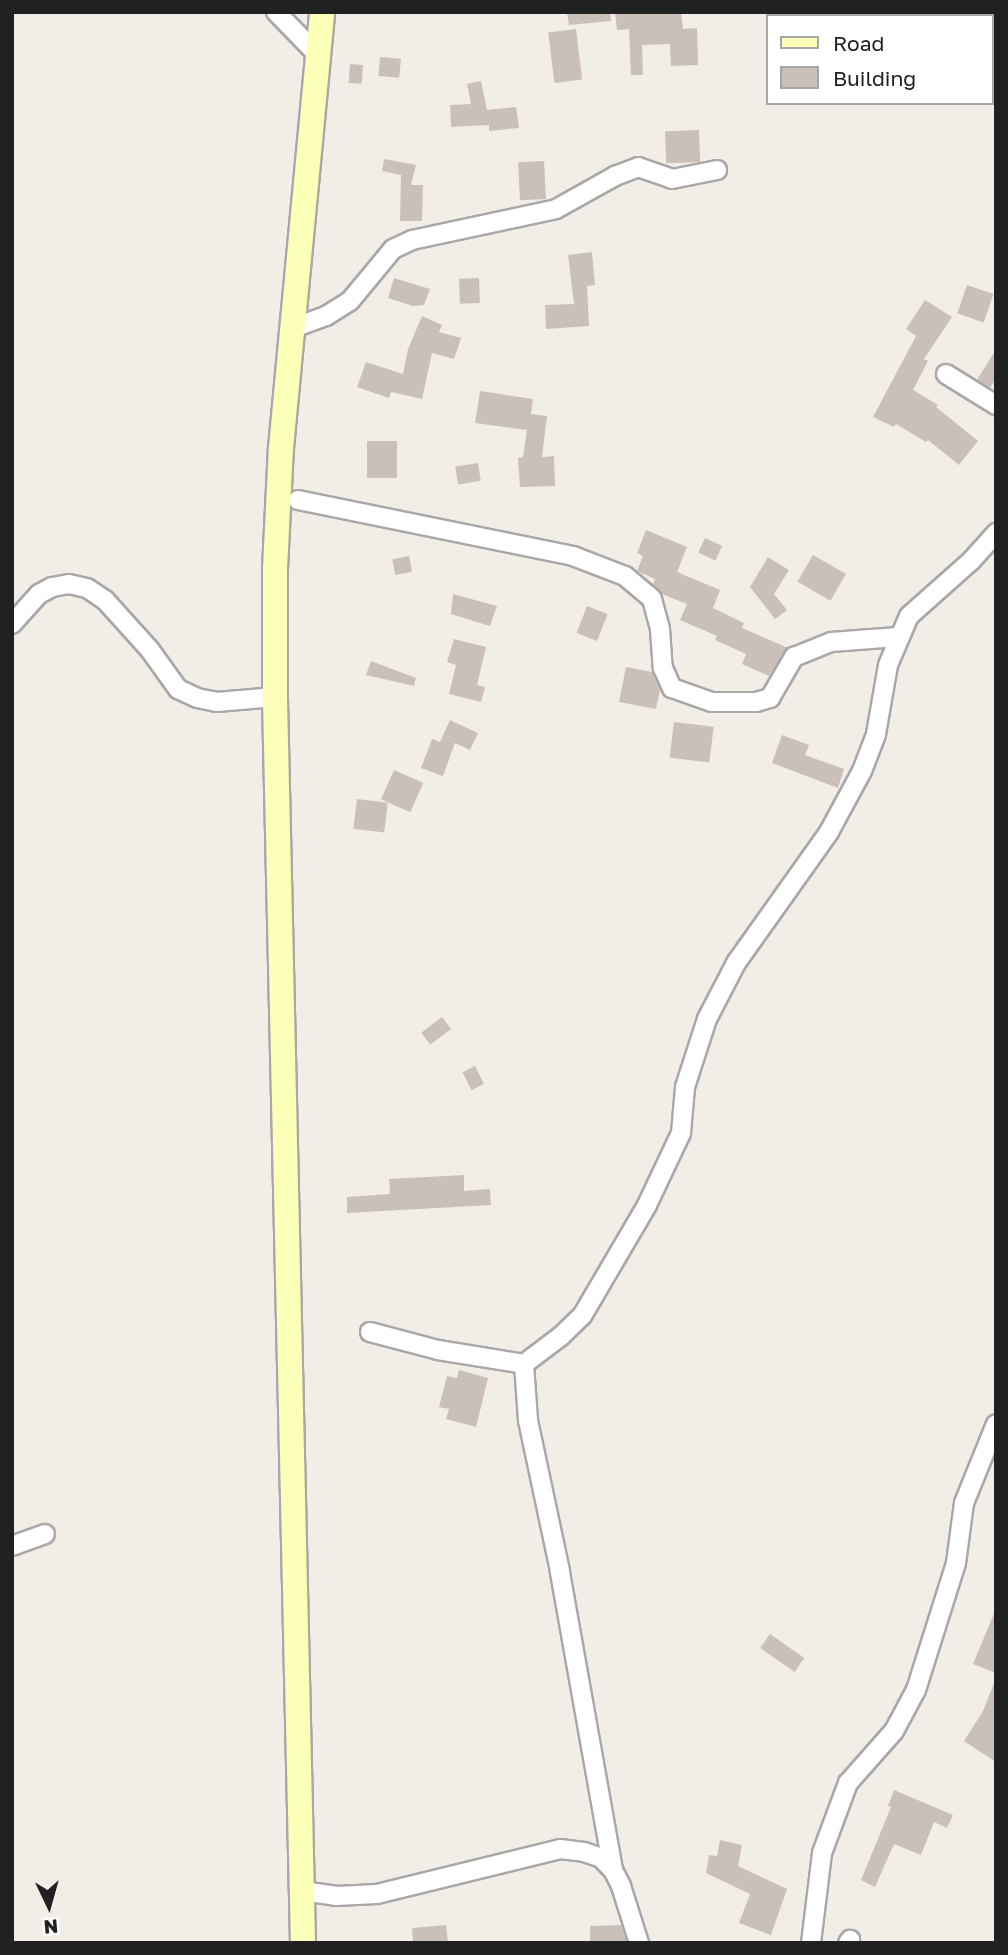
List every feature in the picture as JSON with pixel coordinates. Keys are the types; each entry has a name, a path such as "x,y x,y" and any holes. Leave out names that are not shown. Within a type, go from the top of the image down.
{"main road":[{"path":"303,1943 275,697 275,569 281,448 322,12"}],"street":[{"path":"276,12 318,55"},
{"path":"293,328 326,316 350,301 393,249 412,240 556,209 615,176 638,167 672,178 717,170"},
{"path":"946,374 996,405"},
{"path":"298,500 573,555 625,576 652,599 660,629 663,668 672,688 712,702 756,702 771,698 794,657 831,642 898,637"},
{"path":"370,1332 438,1350 524,1364 582,1316 653,1193 681,1133 685,1087 707,1019 736,963 829,832 862,771 876,734 888,665 909,616 971,561 996,533"},
{"path":"12,624 39,594 52,587 69,584 87,588 105,600 150,650 178,689 197,698 216,702 275,697"},
{"path":"524,1364 528,1420 560,1571 608,1861 621,1886 639,1943"},
{"path":"811,1943 822,1853 848,1783 894,1731 916,1690 956,1563 959,1520 964,1503 996,1424"},
{"path":"12,1546 45,1534"},
{"path":"302,1891 336,1896 377,1894 560,1849 608,1861"}],"building":[{"path":"567,12 610,12 611,21 569,25"},
{"path":"615,12 681,12 683,29 697,28 698,65 671,66 670,44 642,45 643,75 631,75 629,29 617,30"},
{"path":"576,29 582,80 554,83 548,32"},
{"path":"380,57 401,59 399,78 378,76"},
{"path":"350,64 363,65 362,84 349,83"},
{"path":"481,81 487,110 516,107 519,128 489,131 489,125 451,127 450,105 471,104 467,84"},
{"path":"699,130 700,162 666,163 665,131"},
{"path":"384,159 416,165 411,185 423,185 422,221 400,221 401,175 382,171"},
{"path":"544,161 546,199 520,200 518,162"},
{"path":"592,252 595,285 587,286 589,326 546,329 545,305 574,304 568,255"},
{"path":"394,278 430,289 424,305 413,306 388,298"},
{"path":"479,278 480,303 460,304 459,279"},
{"path":"967,285 993,294 984,322 957,313"},
{"path":"925,300 952,317 924,359 928,361 913,390 938,405 936,407 978,441 959,465 928,440 926,442 896,424 894,427 873,417 916,336 906,329"},
{"path":"422,316 442,325 439,332 461,338 454,359 432,353 422,399 391,392 389,398 357,387 366,362 403,374 408,349"},
{"path":"996,349 996,379 990,388 977,380"},
{"path":"480,391 533,399 531,414 547,416 542,457 554,456 555,486 520,487 518,458 523,457 527,430 475,423"},
{"path":"367,441 397,441 397,478 367,478"},
{"path":"478,463 481,481 458,484 455,467"},
{"path":"646,530 687,547 677,572 720,590 713,608 744,623 742,628 788,648 769,676 742,664 746,654 715,640 717,636 680,620 687,604 662,594 653,585 655,579 637,571 643,556 637,553"},
{"path":"705,538 722,546 715,561 698,553"},
{"path":"813,555 846,574 830,601 798,582"},
{"path":"409,556 412,572 395,575 392,559"},
{"path":"768,557 789,570 774,594 787,610 775,619 750,587"},
{"path":"453,594 497,606 490,626 451,614"},
{"path":"587,606 608,614 597,641 577,633"},
{"path":"454,639 486,647 477,685 485,687 481,702 449,694 456,665 447,662"},
{"path":"371,661 416,678 414,686 366,675"},
{"path":"626,667 652,672 660,690 656,709 619,702"},
{"path":"450,720 478,733 470,750 455,743 443,776 421,768 432,739 440,742"},
{"path":"674,722 714,727 709,763 670,758"},
{"path":"782,735 809,745 805,755 844,769 838,788 772,763"},
{"path":"394,770 423,783 410,812 381,799"},
{"path":"357,799 388,803 384,833 353,829"},
{"path":"442,1017 451,1029 430,1045 421,1033"},
{"path":"475,1066 484,1084 472,1090 463,1072"},
{"path":"464,1175 464,1191 490,1189 491,1205 347,1213 347,1197 390,1194 389,1179"},
{"path":"459,1370 488,1378 476,1427 446,1419 449,1409 439,1407 447,1376 457,1378"},
{"path":"996,1611 996,1673 973,1664"},
{"path":"770,1634 804,1658 795,1672 760,1648"},
{"path":"996,1678 996,1762 964,1741 983,1711"},
{"path":"894,1790 953,1815 947,1828 934,1822 921,1855 894,1844 875,1887 861,1880 891,1807 888,1806"},
{"path":"720,1840 742,1845 738,1866 787,1889 771,1935 739,1923 750,1894 706,1873 709,1855 717,1856"},
{"path":"446,1925 448,1943 413,1943 412,1928"},
{"path":"621,1925 627,1943 590,1943 590,1926"}]}
